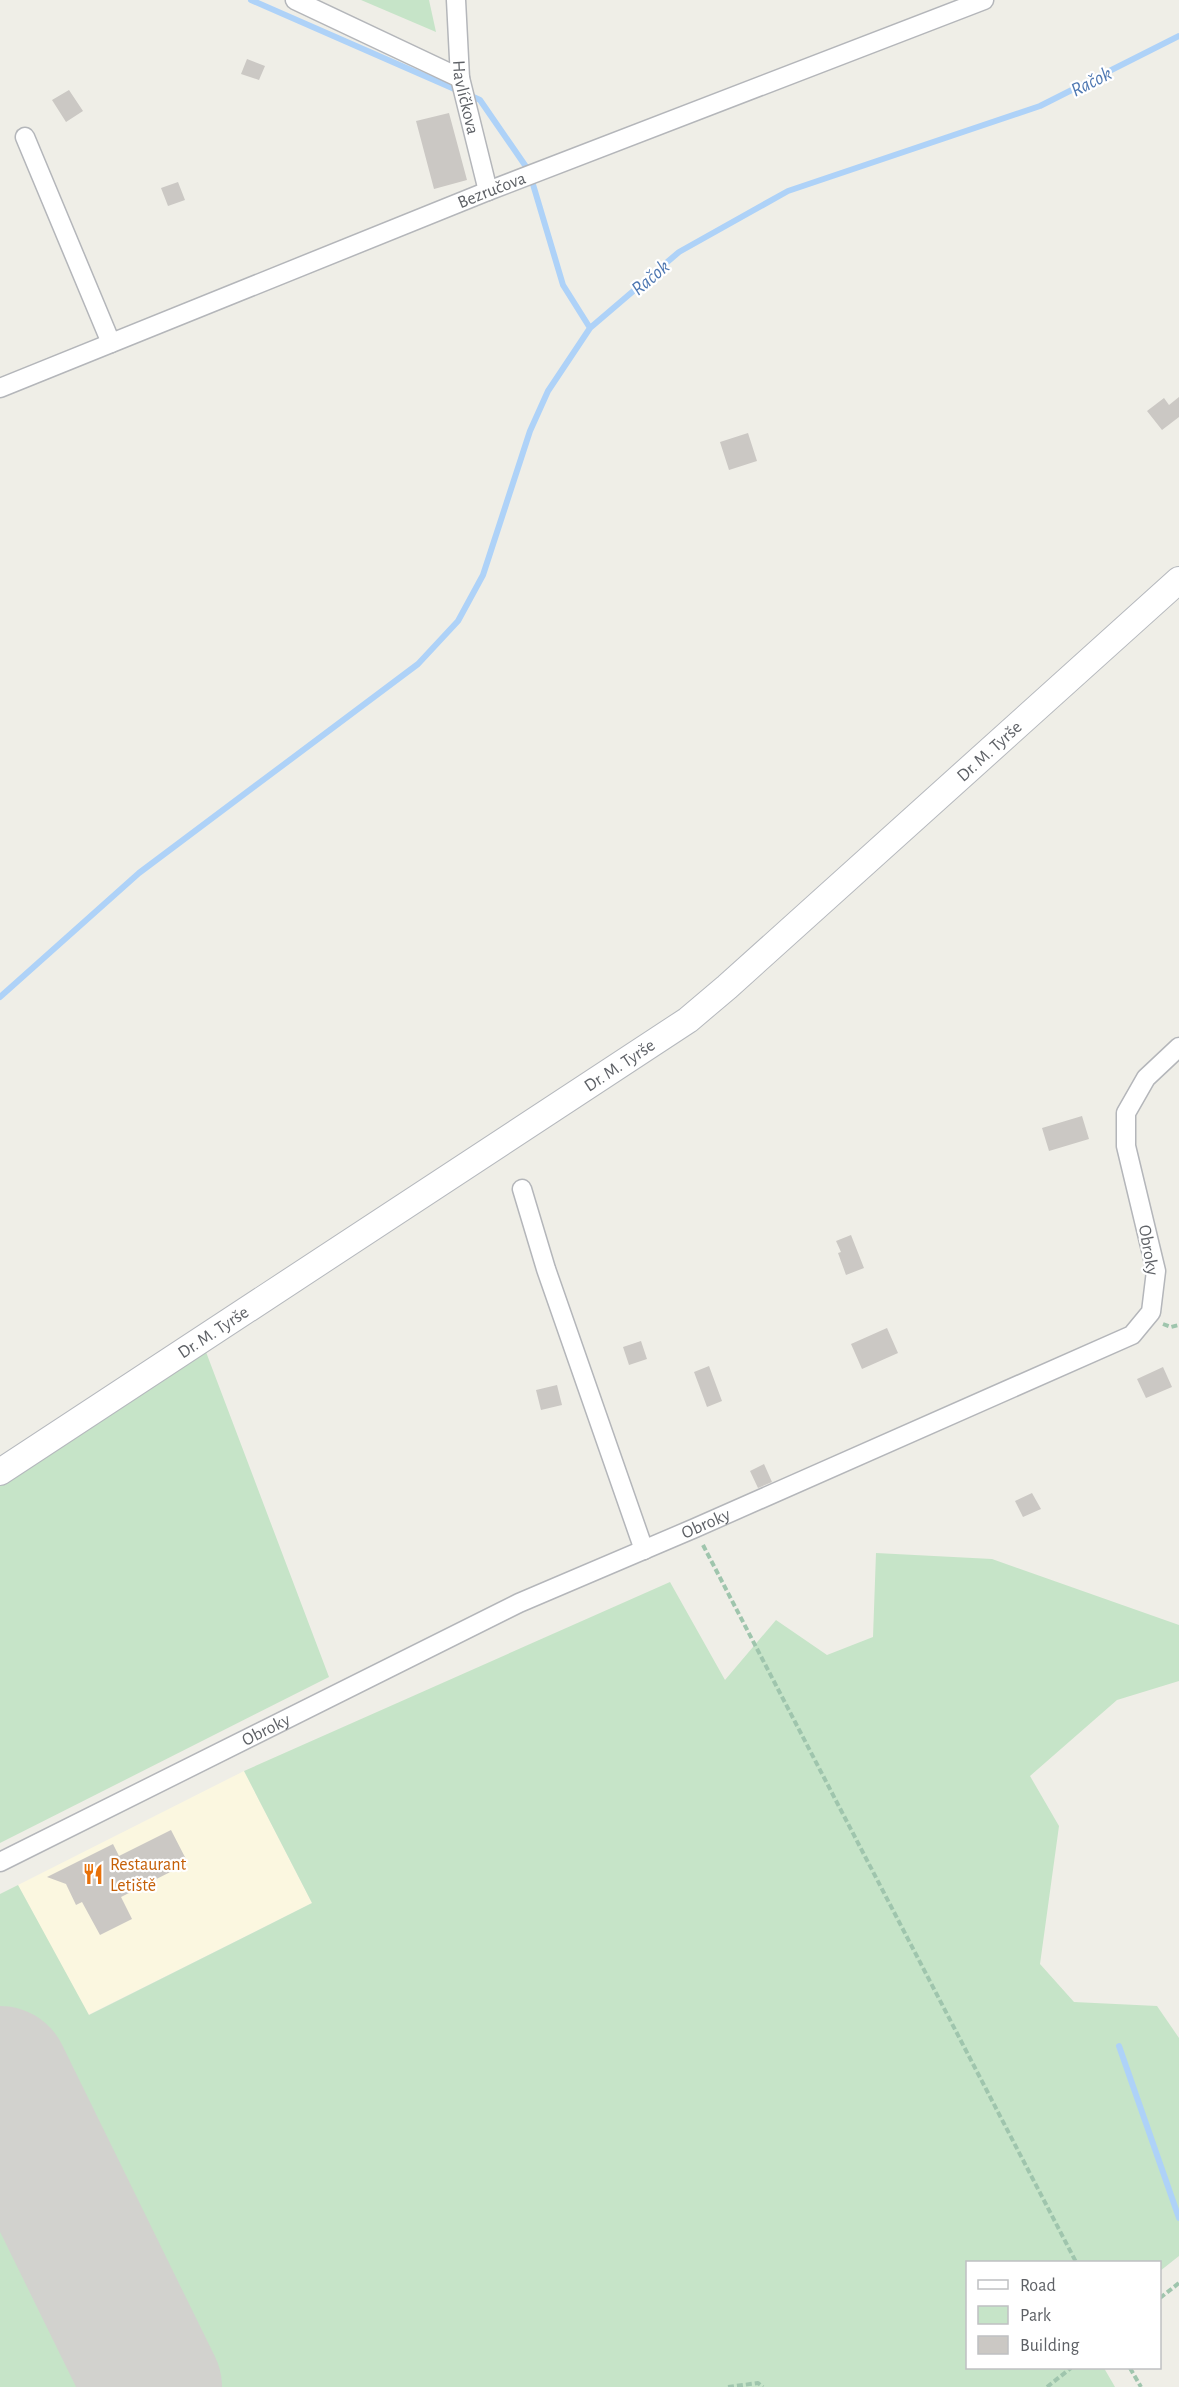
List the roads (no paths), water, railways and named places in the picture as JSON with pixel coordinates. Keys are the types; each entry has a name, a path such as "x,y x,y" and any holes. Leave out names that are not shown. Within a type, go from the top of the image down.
{"street":[{"path":"294,0 460,78"},
{"name":"Havlíčkova","path":"456,0 460,78 488,191"},
{"name":"Bezručova","path":"0,388 488,191 984,0"},
{"path":"25,137 111,343"},
{"name":"Dr. M. Tyrše","path":"0,1472 688,1020 1179,580"},
{"name":"Obroky","path":"0,1862 519,1603 1132,1335 1151,1312 1156,1271 1126,1146 1126,1113 1146,1078 1179,1047"},
{"path":"522,1189 546,1269 644,1550"}],"waterway":[{"name":"Račok","path":"251,0 459,91"},
{"name":"Račok","path":"469,95 480,100 529,171 563,285 590,328 679,252 788,191 1040,106 1179,36"},
{"path":"0,997 139,873 418,664 458,621 483,575 530,431 548,391 590,328"},
{"path":"1119,2046 1179,2218"}],"place":[{"name":"Restaurant Letiště","path":"93,1874"}]}
